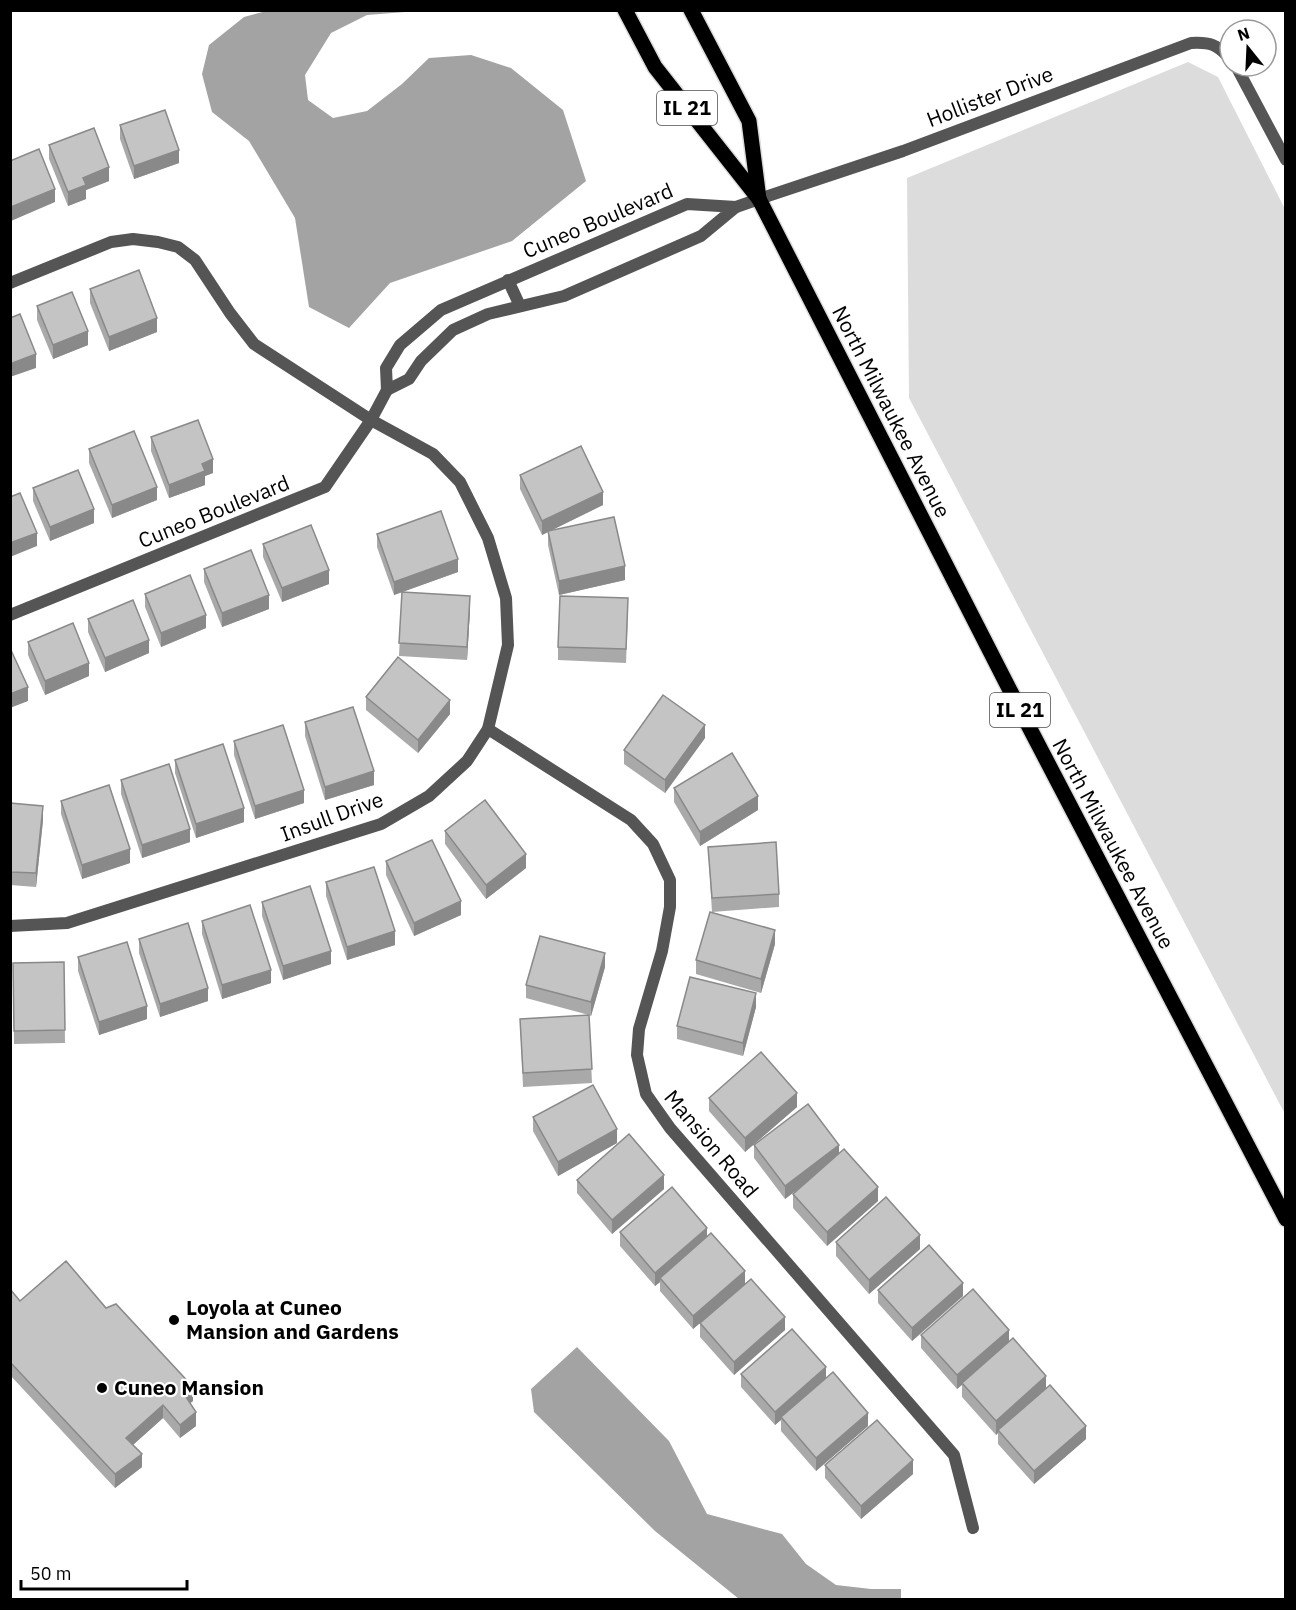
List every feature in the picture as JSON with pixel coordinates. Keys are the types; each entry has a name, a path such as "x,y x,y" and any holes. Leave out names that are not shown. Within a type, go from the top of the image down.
{"main road":[{"name":"IL 21","path":"625,10 655,67 759,199"},
{"name":"IL 21","path":"691,10 749,121 759,199"},
{"name":"North Milwaukee Avenue","path":"759,199 1016,702 1286,1219"}],"street":[{"name":"Hollister Drive","path":"759,199 903,151 1191,43 1207,42 1218,47"},
{"path":"1242,78 1286,160"},
{"name":"Cuneo Boulevard","path":"387,390 409,379 421,361 453,330 488,314 564,296 701,236 736,207 759,199"},
{"name":"Cuneo Boulevard","path":"10,615 325,488 371,420 387,390 387,368 400,345 441,310 687,204 736,207"},
{"name":"Insull Drive","path":"10,283 111,242 133,239 158,242 178,248 195,260 230,313 254,344 371,420 433,454 460,482 488,538 506,598 508,645 488,729 467,761 429,796 381,824 68,924 10,926"},
{"path":"508,280 520,306"},
{"name":"Mansion Road","path":"488,729 631,820 653,844 670,879 670,907 662,951 639,1029 637,1055 645,1095 669,1128 954,1455 973,1528"}],"shaded area":[{"path":"270,10 418,11 367,15 331,33 305,75 308,100 333,118 367,111 402,84 429,58 471,55 511,68 563,110 586,181 512,241 390,283 349,328 309,307 295,218 249,141 212,112 202,74 209,45 244,17"},
{"path":"1188,62 1218,77 1285,209 1285,1114 909,398 907,178"},
{"path":"577,1347 669,1441 707,1514 782,1534 806,1564 836,1585 871,1589 901,1589 901,1599 739,1599 655,1531 534,1412 531,1389"}],"building":[{"path":"165,110 179,150 134,166 120,125"},
{"path":"94,128 109,167 83,178 86,185 68,192 49,145"},
{"path":"39,149 55,189 11,207 10,161"},
{"path":"139,270 157,318 109,337 90,289"},
{"path":"72,292 88,331 53,345 37,306"},
{"path":"20,314 36,354 10,364 10,318"},
{"path":"198,420 213,459 202,464 205,471 169,485 151,437"},
{"path":"134,431 157,487 112,505 89,449"},
{"path":"581,446 603,492 542,521 520,475"},
{"path":"78,470 94,509 50,527 33,488"},
{"path":"20,493 37,533 10,543 10,497"},
{"path":"441,511 458,559 394,582 377,534"},
{"path":"614,517 625,566 559,581 548,531"},
{"path":"311,525 329,570 282,588 263,544"},
{"path":"251,550 269,595 222,613 204,569"},
{"path":"190,575 206,615 161,633 145,594"},
{"path":"402,592 470,596 467,647 399,643"},
{"path":"560,596 628,598 626,649 558,647"},
{"path":"133,600 149,640 105,658 88,619"},
{"path":"73,623 89,663 45,681 28,642"},
{"path":"10,648 28,687 10,694"},
{"path":"398,657 450,700 418,740 366,697"},
{"path":"663,695 705,725 665,780 624,750"},
{"path":"353,707 374,771 325,787 305,722"},
{"path":"283,725 304,790 255,806 234,741"},
{"path":"223,744 244,808 196,824 175,760"},
{"path":"732,753 758,796 700,832 674,788"},
{"path":"169,764 190,829 142,845 121,780"},
{"path":"109,785 130,849 82,865 61,801"},
{"path":"485,800 526,854 486,885 445,831"},
{"path":"10,803 43,806 36,873 10,872"},
{"path":"432,840 461,901 414,923 386,861"},
{"path":"776,842 779,894 712,898 708,847"},
{"path":"374,867 395,931 347,947 326,882"},
{"path":"310,886 331,951 283,966 262,902"},
{"path":"250,905 271,970 222,985 202,921"},
{"path":"710,912 775,930 761,979 696,960"},
{"path":"188,923 208,988 160,1004 139,939"},
{"path":"540,936 605,953 591,1002 526,985"},
{"path":"127,942 147,1006 99,1022 78,957"},
{"path":"64,962 65,1030 14,1031 13,963"},
{"path":"690,977 756,993 743,1043 677,1026"},
{"path":"589,1015 592,1069 523,1073 520,1019"},
{"path":"761,1052 797,1093 745,1138 709,1098"},
{"path":"593,1085 617,1129 558,1162 533,1117"},
{"path":"808,1104 839,1145 785,1186 754,1145"},
{"path":"629,1134 664,1175 612,1220 577,1180"},
{"path":"844,1149 878,1187 827,1232 793,1194"},
{"path":"672,1187 707,1228 655,1273 620,1232"},
{"path":"886,1197 920,1235 869,1280 836,1242"},
{"path":"711,1233 745,1271 693,1316 660,1278"},
{"path":"929,1245 963,1283 912,1328 878,1290"},
{"name":"Cuneo Mansion","path":"66,1261 106,1308 116,1304 193,1387 184,1394 196,1412 180,1425 163,1405 126,1438 142,1454 115,1474 10,1362 10,1289 20,1301"},
{"path":"751,1279 785,1317 734,1362 700,1323"},
{"path":"973,1289 1009,1330 957,1375 921,1335"},
{"path":"792,1329 826,1367 775,1412 741,1374"},
{"path":"1013,1338 1046,1376 996,1421 962,1383"},
{"path":"833,1372 868,1413 816,1458 781,1417"},
{"path":"1050,1385 1086,1426 1034,1471 998,1430"},
{"path":"877,1420 913,1460 861,1506 825,1465"}],"place":[{"name":"Loyola at Cuneo Mansion and Gardens","path":"174,1320"},
{"name":"Cuneo Mansion","path":"102,1388"}]}
